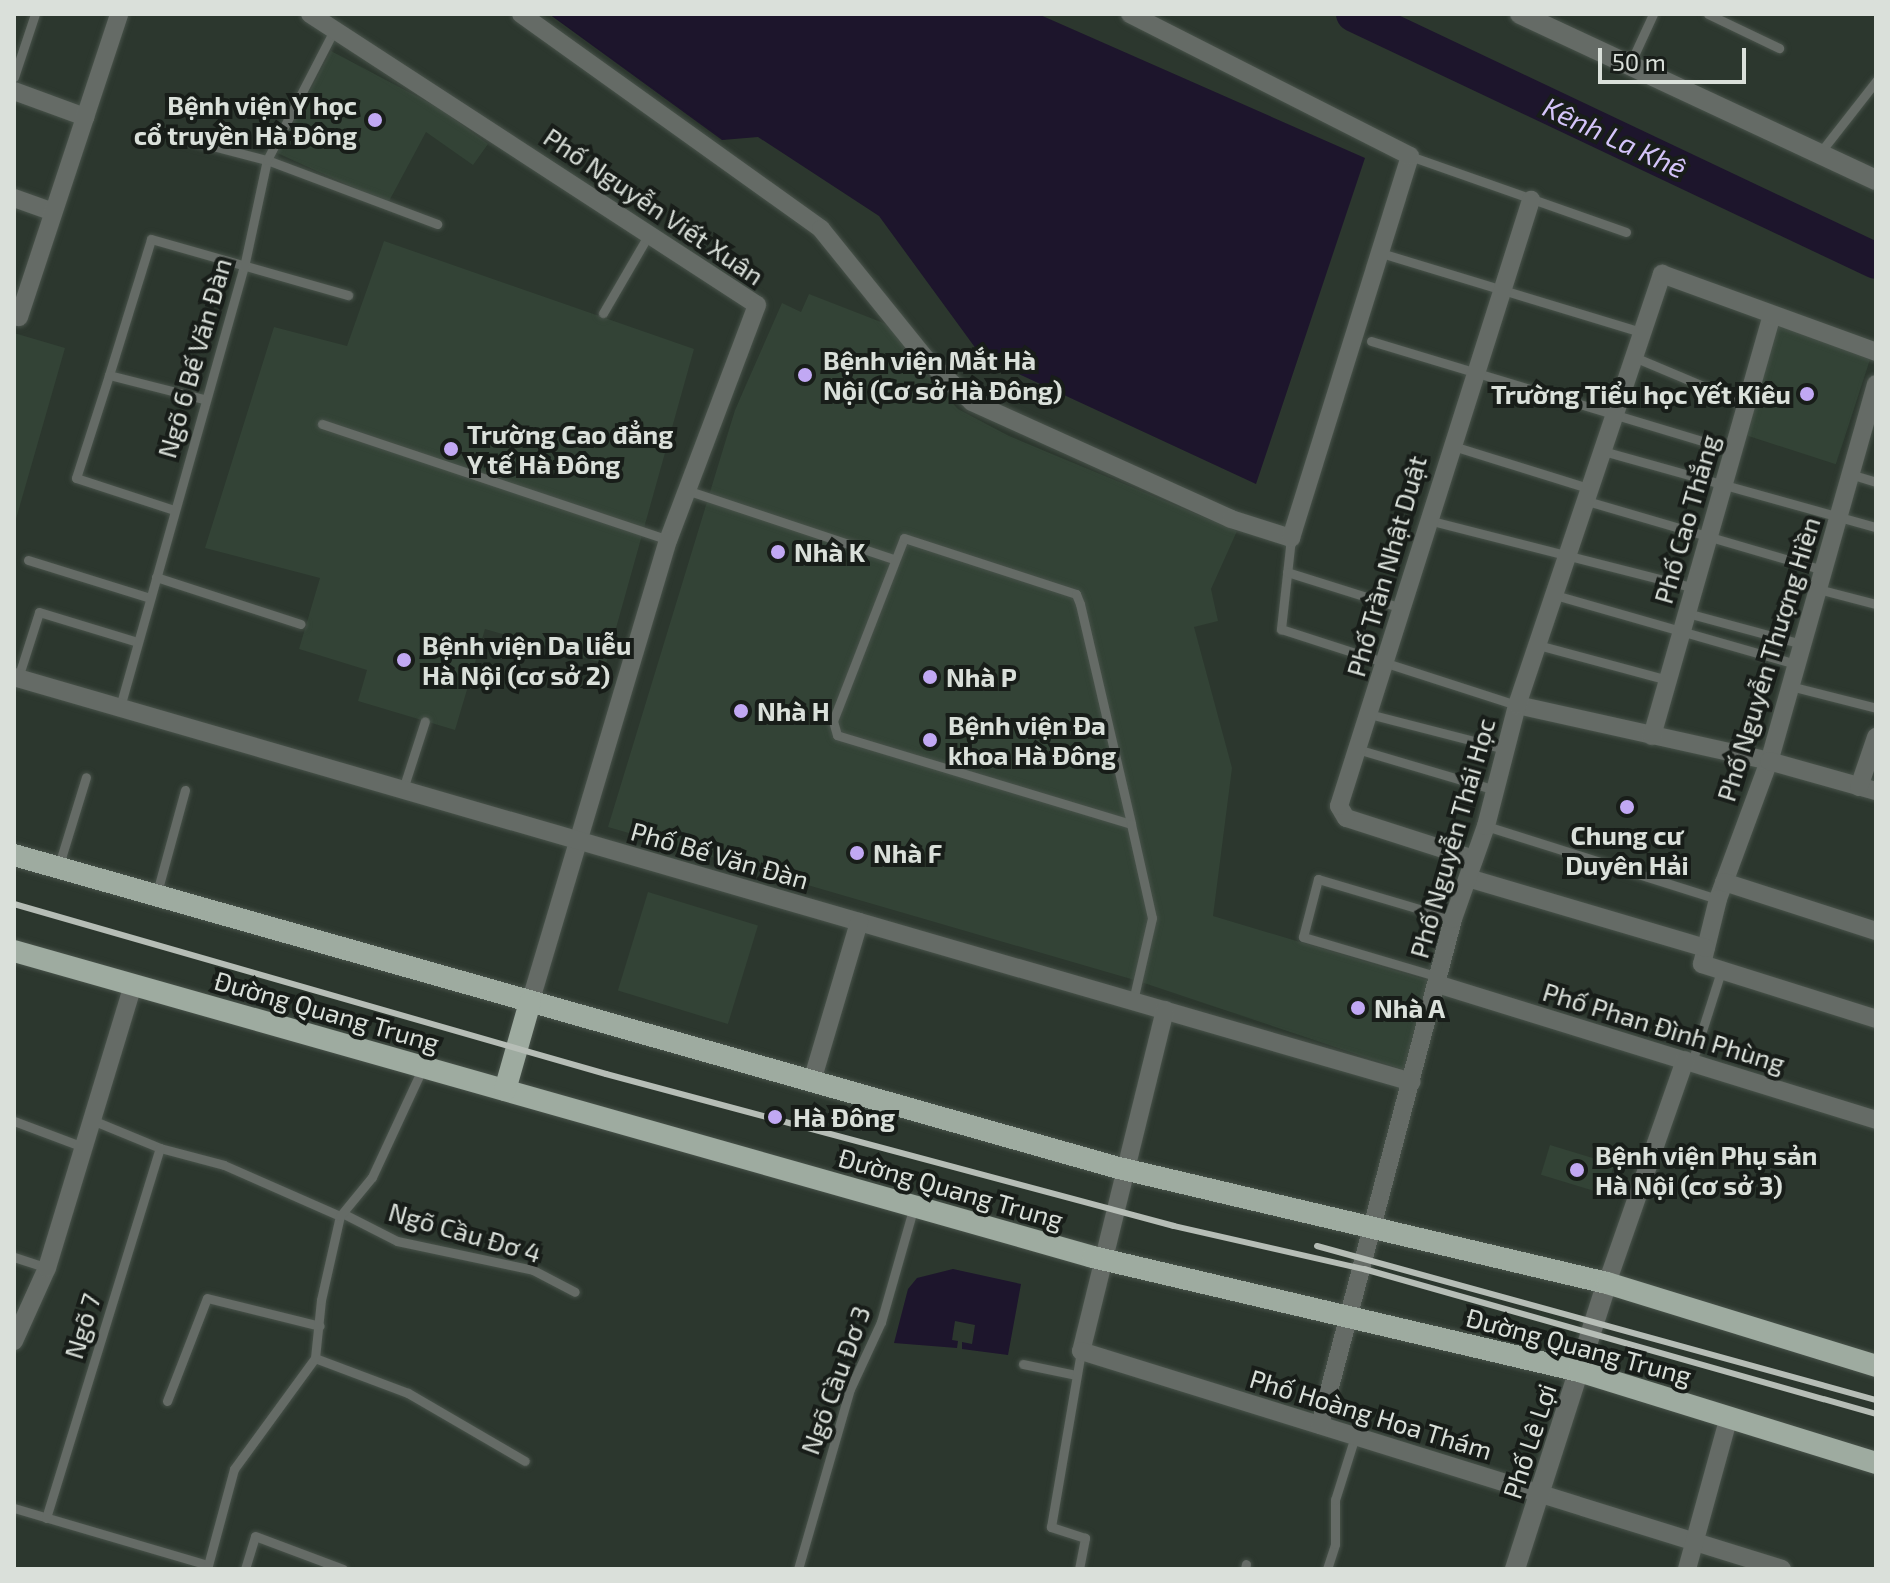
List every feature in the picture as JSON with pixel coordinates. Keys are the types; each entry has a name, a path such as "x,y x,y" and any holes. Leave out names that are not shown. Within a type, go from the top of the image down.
{"highway":[{"path":"14,855 1128,1170 1607,1283 1876,1366"},
{"name":"Đường Quang Trung","path":"14,951 1104,1259 1579,1371 1876,1463"},
{"path":"505,1090 530,1002"}],"street":[{"path":"14,315 19,317 119,14"},
{"name":"Phố Nguyễn Viết Xuân","path":"310,14 757,305 668,540 582,842 530,1002"},
{"path":"521,14 821,229 925,358 972,402 1231,519 1291,538 1410,156 1130,14"},
{"path":"1520,14 1876,180"},
{"path":"14,91 85,117"},
{"path":"14,198 53,212"},
{"name":"Phố Trần Nhật Duật","path":"1474,859 1341,813 1357,749 1387,663 1449,445 1531,200"},
{"name":"Phố Nguyễn Thái Học","path":"1320,1425 1453,919 1486,826 1517,705 1662,274 1772,316"},
{"path":"1772,316 1876,352"},
{"name":"Phố Cao Thắng","path":"1652,736 1772,316"},
{"name":"Phố Nguyễn Thượng Hiền","path":"1706,948 1721,890 1769,761 1850,474 1871,418 1876,384"},
{"name":"Phố Bế Văn Đàn","path":"16,677 1412,1082"},
{"path":"1517,705 1769,761 1868,789 1876,737"},
{"path":"1468,878 1706,948 1702,964 1876,1019"},
{"path":"1721,890 1876,931"},
{"path":"812,1081 859,922"},
{"name":"Phố Phan Đình Phùng","path":"1438,980 1876,1120"},
{"path":"14,1341 47,1268 133,985"},
{"path":"1081,1351 1165,1010"},
{"path":"1607,1283 1688,1061"},
{"name":"Phố Lê Lợi","path":"1515,1569 1607,1283"},
{"name":"Phố Hoàng Hoa Thám","path":"1081,1351 1782,1569"},
{"path":"1687,1569 1729,1417"}],"lane":[{"path":"14,77 35,14"},
{"path":"1630,64 1653,14"},
{"path":"1708,14 1779,48"},
{"name":"Ngõ 6 Bế Văn Đàn","path":"120,707 204,399 244,267 267,160 334,30"},
{"path":"1818,155 1876,82"},
{"path":"174,136 267,160 437,224"},
{"path":"1410,156 1626,232"},
{"path":"603,313 649,234"},
{"path":"174,510 76,478 151,239 348,295"},
{"path":"1381,253 1641,332"},
{"path":"1371,341 1473,375 1733,450"},
{"path":"1633,357 1746,404"},
{"path":"109,375 204,399"},
{"path":"322,424 668,540"},
{"path":"1449,445 1708,536 1823,570"},
{"path":"1603,451 1876,527"},
{"path":"1850,474 1876,482"},
{"path":"686,490 893,559"},
{"path":"1428,520 1694,588"},
{"path":"1131,824 837,735 833,721 899,543 911,537 1076,594 1131,824 1152,930 1133,1001"},
{"path":"1291,538 1281,629 1517,705"},
{"path":"28,560 150,598"},
{"path":"1287,572 1403,608"},
{"path":"156,577 301,624"},
{"path":"1818,589 1876,604"},
{"path":"1555,595 1796,664"},
{"path":"16,677 39,612 138,642"},
{"path":"1687,613 1802,644"},
{"path":"1538,645 1668,680"},
{"path":"1790,685 1876,708"},
{"path":"1369,714 1505,749"},
{"path":"403,789 425,721"},
{"path":"1357,749 1495,790"},
{"path":"58,868 86,777"},
{"path":"156,896 185,790"},
{"path":"1486,826 1721,890"},
{"path":"1438,980 1303,937 1318,879 1453,919"},
{"path":"1688,1061 1721,971"},
{"name":"Ngõ Cầu Đơ 4","path":"207,1567 234,1469 315,1358 342,1215 372,1177 423,1067"},
{"path":"92,1120 160,1148 224,1165 342,1215"},
{"path":"14,1121 83,1147"},
{"name":"Ngõ 7","path":"46,1518 160,1148"},
{"name":"Ngõ Cầu Đơ 3","path":"798,1569 850,1389 881,1322 914,1206"},
{"name":"Ngõ Cầu Đơ 4","path":"342,1215 397,1241 435,1252 467,1252 533,1270 575,1292"},
{"path":"14,1257 47,1268"},
{"path":"167,1401 207,1298 320,1326"},
{"path":"1079,1569 1085,1538 1051,1527 1081,1351"},
{"path":"315,1358 408,1393 525,1461"},
{"path":"1023,1364 1076,1375"},
{"path":"1327,1569 1335,1544 1335,1500 1355,1436"},
{"path":"14,1508 207,1567"},
{"path":"245,1569 255,1536 343,1569"}],"shaded area":[{"path":"549,14 1038,14 1365,158 1256,484 982,357 879,216 758,137 722,140"},
{"name":"Bệnh viện Y học cổ truyền Hà Đông","path":"331,51 439,108 488,144 473,165 426,132 388,203 277,153"},
{"name":"Trường Cao đẳng Y tế Hà Đông","path":"384,241 694,349 606,664 485,629 455,730 358,701 367,670 299,649 320,578 205,548 274,327 347,346"},
{"name":"Bệnh viện Đa khoa Hà Đông","path":"809,294 899,329 908,354 958,409 1009,436 1237,531 1211,589 1218,621 1194,627 1232,768 1213,916 1433,982 1404,1070 1138,981 608,827 735,410 782,303 801,312"},
{"name":"Trường Tiểu học Yết Kiêu","path":"1776,325 1871,356 1836,464 1741,433"},
{"path":"14,333 65,348 14,526"},
{"path":"648,892 758,926 728,1024 618,990"},
{"name":"Bệnh viện Phụ sản Hà Nội (cơ sở 3)","path":"1550,1145 1614,1165 1605,1194 1541,1175"},
{"path":"953,1269 1021,1284 1008,1355 962,1349 962,1342 972,1344 975,1325 955,1321 952,1340 958,1341 957,1348 894,1343 908,1289 917,1278"}],"waterway":[{"name":"Kênh La Khê","path":"1354,14 1876,261"}],"railway":[{"path":"14,904 606,1074 1174,1226 1364,1269 1876,1414"},
{"path":"1317,1246 1876,1400"}],"place":[{"name":"Bệnh viện Y học cổ truyền Hà Đông","path":"375,120"},
{"name":"Bệnh viện Mắt Hà Nội (Cơ sở Hà Đông)","path":"805,375"},
{"name":"Trường Tiểu học Yết Kiêu","path":"1807,394"},
{"name":"Trường Cao đẳng Y tế Hà Đông","path":"451,449"},
{"name":"Nhà K","path":"778,552"},
{"name":"Bệnh viện Da liễu Hà Nội (cơ sở 2)","path":"404,660"},
{"name":"Nhà P","path":"930,677"},
{"name":"Nhà H","path":"741,711"},
{"name":"Bệnh viện Đa khoa Hà Đông","path":"930,740"},
{"name":"Chung cư Duyên Hải","path":"1627,807"},
{"name":"Nhà F","path":"857,853"},
{"name":"Nhà A","path":"1358,1008"},
{"name":"Hà Đông","path":"775,1117"},
{"name":"Bệnh viện Phụ sản Hà Nội (cơ sở 3)","path":"1577,1170"}]}
